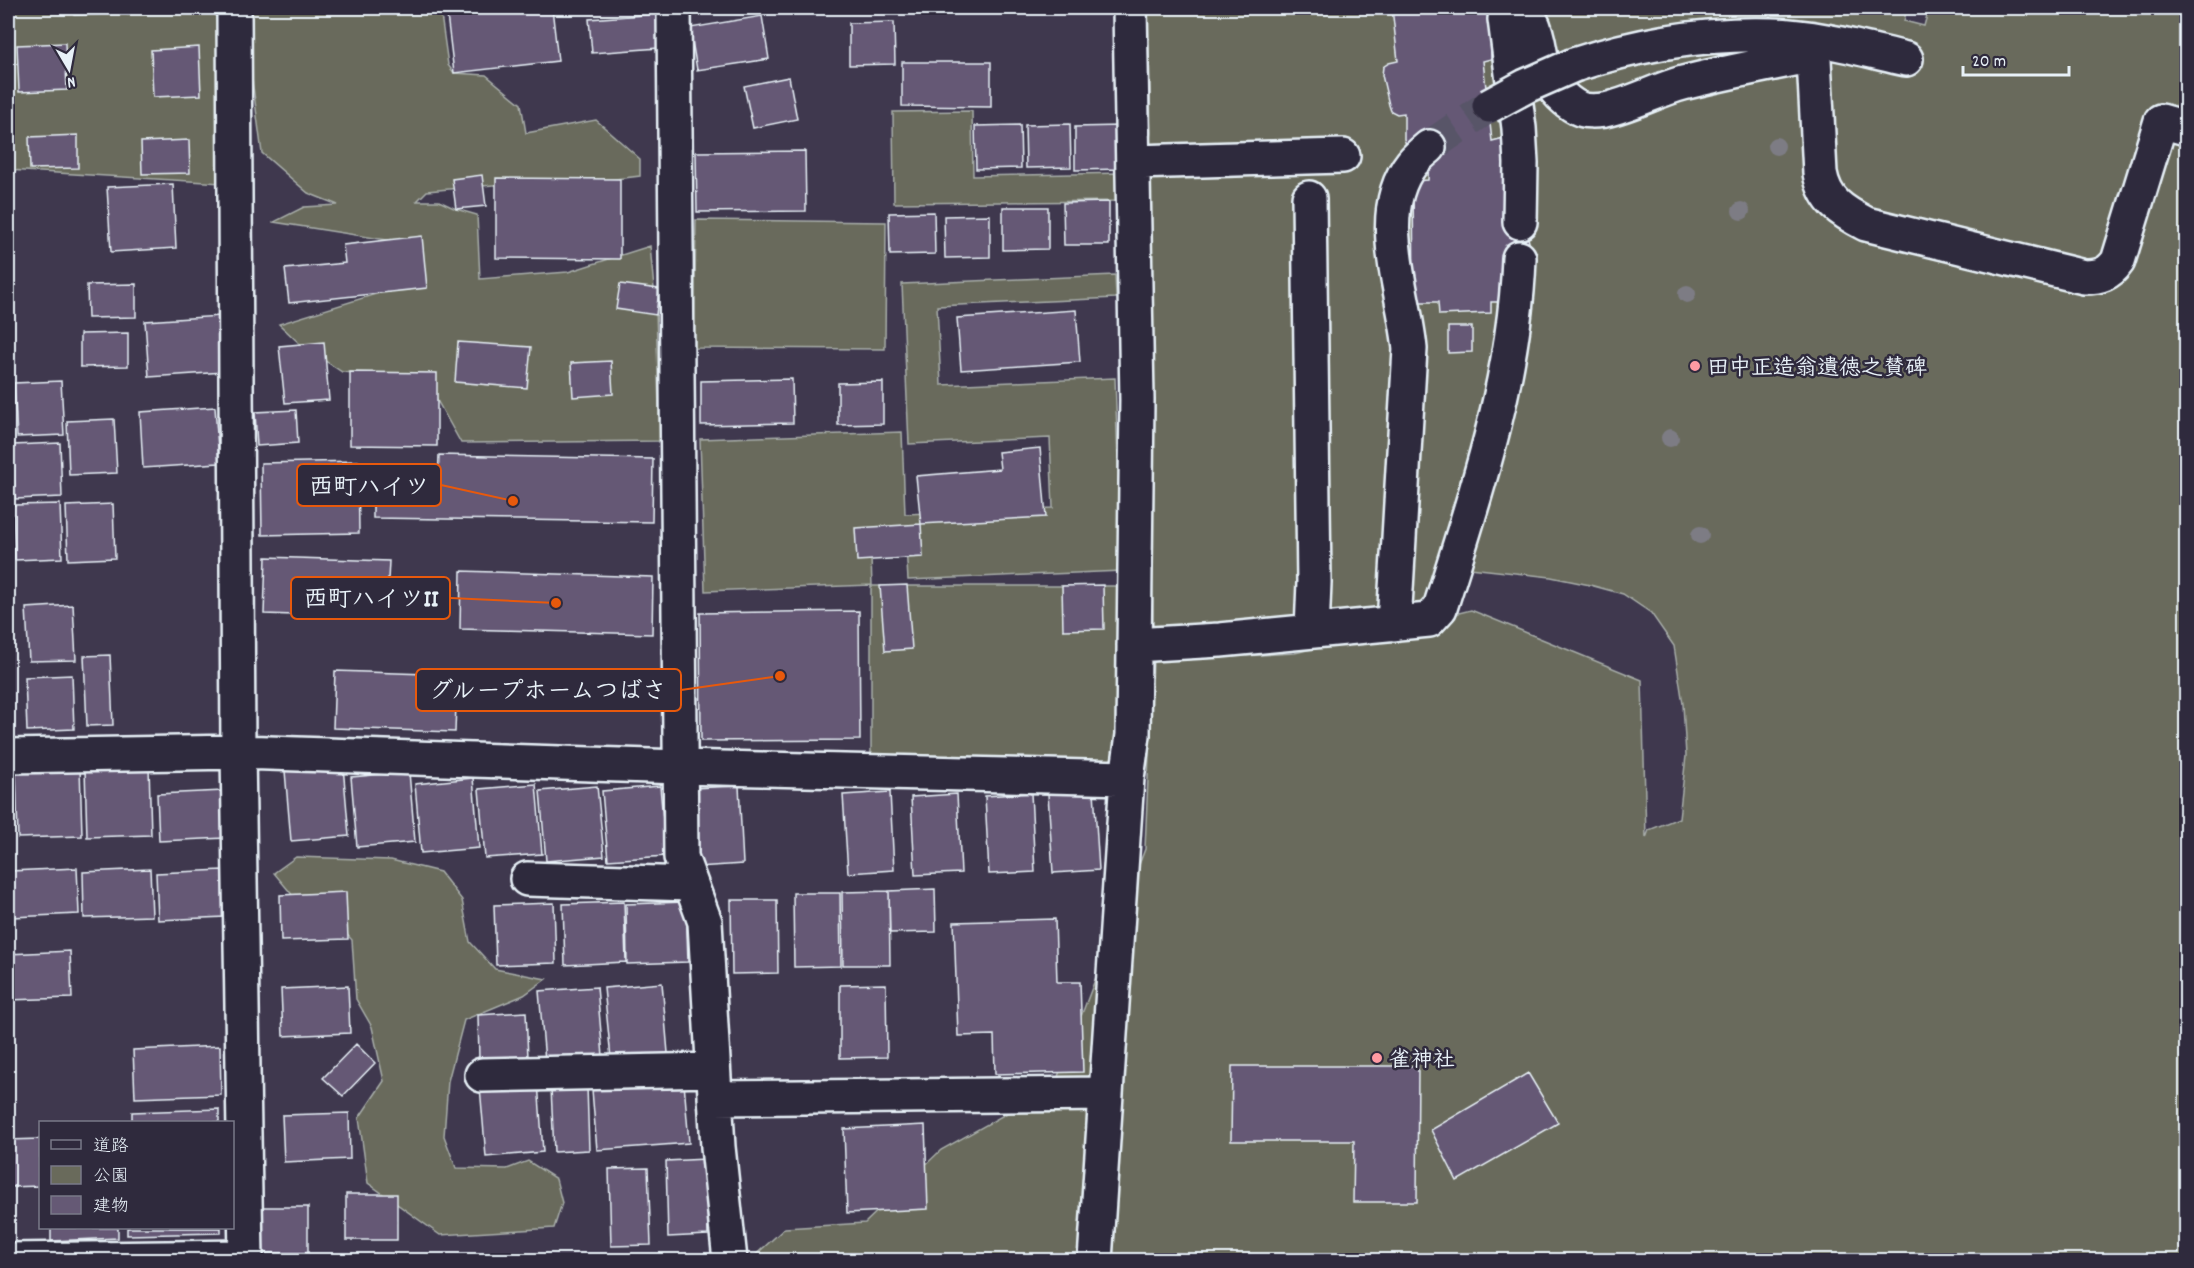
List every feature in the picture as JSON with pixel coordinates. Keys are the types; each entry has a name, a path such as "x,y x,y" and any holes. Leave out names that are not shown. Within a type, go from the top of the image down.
{"street":[{"path":"8,1260 246,1259 238,752 234,8"},
{"path":"674,8 681,856 705,922 718,1147 730,1260"},
{"path":"1095,1260 1126,778 1133,735 1137,400 1130,8"},
{"path":"1520,222 1520,140 1505,19 1507,13 1513,9 1529,15 1535,25 1543,67 1552,85 1578,108 1594,111 1608,109 1681,84 1814,47 1843,44 1906,59"},
{"path":"1489,106 1574,65 1644,46 1699,38 1774,35 1814,47"},
{"path":"1814,47 1818,154 1823,189 1830,199 1850,216 1866,224 2084,277 2098,277 2111,271 2118,261 2161,121 2187,128"},
{"path":"1394,624 1410,349 1408,324 1393,249 1394,205 1402,180 1411,164 1429,147"},
{"path":"1134,162 1343,156"},
{"path":"1309,198 1314,582 1312,631"},
{"path":"1134,645 1220,640 1429,620 1440,608 1470,513 1506,370 1514,322 1519,258"},
{"path":"8,756 238,752 680,767 1126,778"},
{"path":"527,879 691,884"},
{"path":"482,1075 714,1084 1106,1094"}],"green space":[{"path":"8,8 222,8 222,183 8,170"},
{"path":"248,8 440,8 448,65 454,73 486,75 521,104 526,133 596,120 640,159 640,176 565,185 493,185 427,191 417,201 439,201 477,215 480,279 568,272 650,246 656,310 660,441 461,443 424,377 342,372 300,344 279,324 405,285 413,244 274,222 304,207 338,205 308,193 262,153 247,42"},
{"path":"1148,8 1907,8 1904,21 1924,26 1929,8 2186,8 2186,1260 750,1260 785,1228 865,1223 941,1150 1054,1087 1145,849 1153,661 1295,653 1471,610 1642,680 1646,838 1649,830 1679,818 1686,756 1683,704 1674,646 1651,613 1623,594 1551,577 1470,568 1425,607 1153,629 1146,161 1151,133"},
{"path":"972,111 973,176 1124,173 1124,201 894,203 893,112"},
{"path":"696,220 886,222 885,349 694,348"},
{"path":"1115,275 1116,298 937,306 941,385 1115,378 1122,571 908,580 905,528 870,530 872,586 1124,586 1124,765 871,765 871,585 705,591 700,439 902,432 905,514 1053,508 1050,438 909,444 902,284"},
{"path":"296,857 391,860 440,872 462,900 470,942 495,969 546,979 524,995 464,1020 448,1081 444,1136 456,1168 507,1169 528,1161 556,1179 562,1203 554,1228 440,1235 368,1183 359,1118 384,1081 372,1027 356,999 352,940 334,920 294,897 274,873"}],"building":[{"path":"74,8 148,8 148,13 74,15"},
{"path":"513,8 552,8 558,61 454,73 447,15"},
{"path":"1392,8 1490,8 1491,59 1483,61 1492,141 1504,138 1529,242 1527,252 1501,302 1491,302 1491,313 1439,315 1438,302 1414,302 1413,181 1428,180 1429,147 1407,147 1404,139 1404,113 1397,114 1391,111 1389,105 1382,75 1383,67 1398,61"},
{"path":"656,14 659,48 592,53 589,19"},
{"path":"762,16 769,59 697,70 690,28"},
{"path":"894,22 895,64 849,65 849,23"},
{"path":"65,43 67,90 19,92 17,45"},
{"path":"199,47 201,95 153,97 151,50"},
{"path":"902,62 991,62 991,107 902,106"},
{"path":"789,77 797,119 753,128 744,86"},
{"path":"1070,124 1071,167 1026,168 1025,125"},
{"path":"1020,125 1021,168 976,169 975,126"},
{"path":"1120,126 1121,169 1075,170 1075,127"},
{"path":"78,135 78,168 30,169 29,137"},
{"path":"189,140 190,173 142,174 141,142"},
{"path":"805,151 806,211 697,212 696,152"},
{"path":"482,175 486,206 456,209 452,179"},
{"path":"496,178 620,179 620,259 496,258"},
{"path":"173,184 176,248 111,252 107,187"},
{"path":"1109,202 1109,245 1064,245 1063,203"},
{"path":"1003,207 1048,207 1048,249 1003,250"},
{"path":"934,212 935,254 890,255 889,213"},
{"path":"990,215 990,257 945,258 944,216"},
{"path":"422,236 427,288 289,303 285,269 345,263 343,245"},
{"path":"136,284 136,317 88,318 87,285"},
{"path":"620,284 659,289 656,315 616,309"},
{"path":"1076,310 1080,362 961,370 957,318"},
{"path":"220,316 224,372 149,377 145,321"},
{"path":"1448,327 1472,327 1472,352 1448,353"},
{"path":"128,333 128,366 80,367 80,334"},
{"path":"324,342 329,400 285,403 279,346"},
{"path":"458,342 531,347 527,388 455,382"},
{"path":"611,361 613,394 573,397 571,363"},
{"path":"350,372 437,373 437,446 350,445"},
{"path":"792,379 793,423 701,425 701,381"},
{"path":"61,381 64,435 17,437 14,383"},
{"path":"883,382 883,424 838,425 838,383"},
{"path":"215,407 219,463 143,468 140,412"},
{"path":"296,410 298,443 257,446 255,412"},
{"path":"114,419 117,473 69,475 67,421"},
{"path":"60,443 62,497 15,499 13,445"},
{"path":"1040,448 1046,517 921,524 916,476 1000,469 998,452"},
{"path":"439,455 653,459 652,522 373,518 373,484 438,484"},
{"path":"358,461 359,533 262,535 261,463"},
{"path":"60,504 62,558 15,560 13,505"},
{"path":"113,504 115,558 68,560 66,506"},
{"path":"921,524 923,557 857,561 855,528"},
{"path":"266,557 389,561 386,618 264,614"},
{"path":"461,571 653,577 652,634 460,629"},
{"path":"907,585 912,649 885,651 880,586"},
{"path":"1103,585 1104,629 1063,630 1062,586"},
{"path":"73,605 76,660 29,661 26,608"},
{"path":"859,611 860,740 701,741 700,613"},
{"path":"110,655 113,725 87,726 84,656"},
{"path":"335,671 457,675 455,732 333,728"},
{"path":"72,675 74,729 27,731 25,677"},
{"path":"343,766 349,836 291,841 285,771"},
{"path":"80,767 82,836 18,838 16,770"},
{"path":"149,767 151,835 87,837 85,769"},
{"path":"8,768 11,836 8,836"},
{"path":"409,772 415,842 357,847 351,777"},
{"path":"473,778 479,848 421,853 415,784"},
{"path":"536,784 542,854 485,858 479,789"},
{"path":"597,786 604,856 546,861 540,791"},
{"path":"660,786 666,856 608,860 602,791"},
{"path":"739,786 743,864 697,867 692,788"},
{"path":"224,791 226,838 159,841 157,794"},
{"path":"1094,791 1099,870 1053,873 1048,794"},
{"path":"890,792 894,870 848,873 843,795"},
{"path":"1031,793 1035,872 989,874 985,796"},
{"path":"957,794 961,873 915,875 911,797"},
{"path":"77,868 79,914 12,917 10,871"},
{"path":"150,869 152,916 84,918 83,872"},
{"path":"223,870 225,917 158,920 156,873"},
{"path":"935,889 936,932 890,933 889,891"},
{"path":"889,891 890,965 843,965 842,892"},
{"path":"346,892 348,939 281,941 280,895"},
{"path":"793,893 840,893 841,966 794,967"},
{"path":"731,900 777,900 778,973 732,974"},
{"path":"624,902 626,962 565,965 563,904"},
{"path":"686,902 688,962 627,964 626,904"},
{"path":"554,903 556,963 496,965 494,905"},
{"path":"1055,919 1057,982 1080,982 1083,1072 995,1074 994,1035 958,1036 954,922"},
{"path":"70,951 72,998 8,1000 8,954"},
{"path":"662,983 668,1053 611,1058 604,988"},
{"path":"886,984 887,1057 840,1058 840,985"},
{"path":"348,986 350,1033 283,1036 281,989"},
{"path":"597,987 603,1056 545,1061 539,991"},
{"path":"526,1012 528,1058 479,1060 478,1015"},
{"path":"356,1044 375,1063 343,1096 323,1078"},
{"path":"220,1046 221,1095 135,1098 133,1050"},
{"path":"1232,1066 1418,1066 1417,1202 1353,1202 1354,1141 1231,1141"},
{"path":"1528,1073 1558,1123 1457,1181 1431,1130"},
{"path":"538,1082 543,1152 486,1157 480,1087"},
{"path":"684,1083 689,1143 597,1150 592,1090"},
{"path":"587,1086 589,1150 554,1152 551,1088"},
{"path":"219,1109 219,1121 132,1121 132,1112"},
{"path":"349,1113 350,1159 284,1162 282,1115"},
{"path":"925,1125 928,1209 847,1213 844,1129"},
{"path":"39,1139 39,1186 8,1187 8,1140"},
{"path":"706,1159 708,1235 668,1237 666,1161"},
{"path":"648,1168 651,1245 611,1246 609,1169"},
{"path":"346,1194 397,1194 397,1240 346,1240"},
{"path":"257,1207 308,1207 308,1253 257,1253"},
{"path":"51,1229 118,1229 118,1238 51,1241"},
{"path":"127,1229 221,1229 221,1233 127,1235"},
{"path":"467,1259 467,1260 416,1260"}],"tunnel":[{"path":"1429,147 1489,106"}],"place":[{"name":"田中正造翁遺徳之賛碑","path":"1695,366"},
{"name":"西町ハイツ","path":"513,501"},
{"name":"西町ハイツII","path":"556,603"},
{"name":"グループホームつばさ","path":"780,676"},
{"name":"雀神社","path":"1377,1058"}]}
